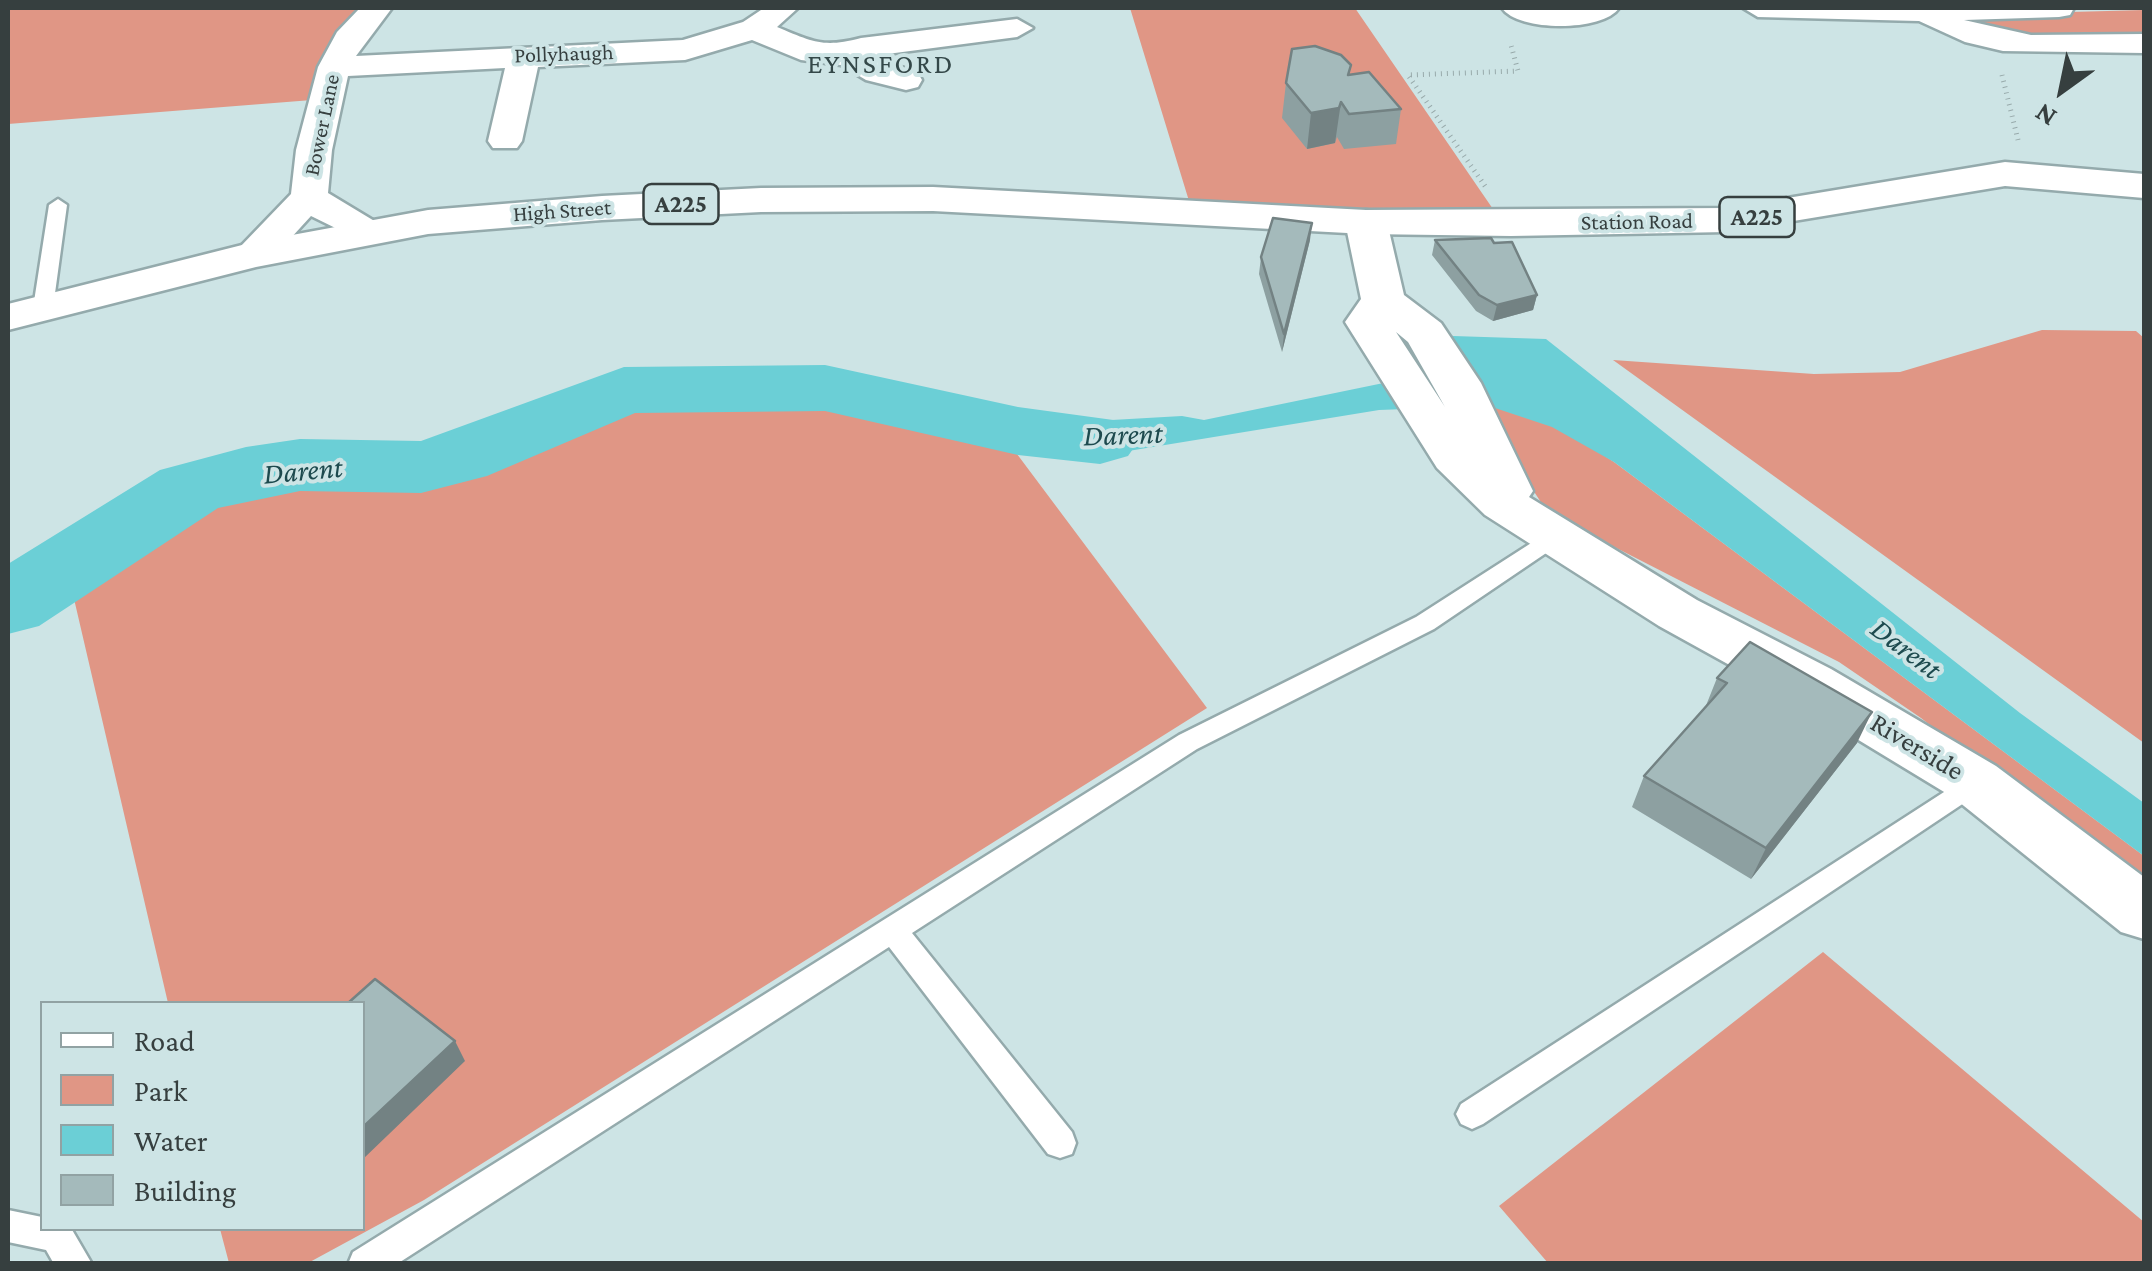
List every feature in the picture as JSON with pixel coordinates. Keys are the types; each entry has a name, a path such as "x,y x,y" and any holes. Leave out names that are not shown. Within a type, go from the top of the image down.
{"main road":[{"name":"Station Road","path":"1366,222 1727,220 1932,184 2026,174 2144,186"},
{"name":"High Street","path":"25,313 254,255 368,233 500,215 780,200 972,200 1366,222"},
{"name":"Riverside","path":"1366,222 1375,311 1425,416 1454,458 1536,525 1975,782 2144,912"},
{"path":"1375,311 1425,333 1458,383 1536,525"}],"street":[{"name":"Bower Lane","path":"254,255 309,197 314,150 334,67 348,39 377,8"},
{"name":"Pollyhaugh","path":"334,67 524,54 684,50 754,30 784,8"},
{"path":"1513,20 1604,8"},
{"path":"1758,8 1926,12 2059,8"},
{"path":"1926,12 1948,27 1992,40 2144,44"},
{"path":"849,56 861,48 1017,28"},
{"path":"754,30 812,53 849,56 878,73 906,80"},
{"path":"505,141 524,54"},
{"name":"Bower Lane","path":"309,197 338,219 368,233"}],"lane":[{"path":"25,313 58,206"},
{"path":"365,1264 1188,742 1425,623 1536,525"},
{"path":"1472,1114 1975,782"},
{"path":"893,931 1060,1142"},
{"path":"8,1226 56,1236 75,1264"}],"path":[{"path":"1511,224 1408,75 1518,71 1513,20"},
{"path":"1992,40 2026,174"}],"green space":[{"path":"8,8 371,8 346,36 312,100 8,124"},
{"path":"1130,8 1355,8 1495,212 1352,211 1189,201"},
{"path":"2144,10 2144,40 2003,38 1965,30 1961,15"},
{"path":"2042,330 2136,331 2144,338 2144,743 1613,360 1814,374 1900,372"},
{"path":"740,397 916,413 1014,450 1207,708 424,1200 308,1263 229,1263 221,1231 365,1231 365,1001 168,1001 68,573 190,499 294,475 417,479 501,455 621,403"},
{"path":"1478,406 1532,416 1614,462 2144,856 2144,893 1921,718 1839,662 1548,513"},
{"path":"1823,952 2144,1222 2144,1263 1548,1263 1499,1206"}],"water":[{"path":"1424,318 1453,336 1546,339 2020,713 2144,803 2144,856 1614,462 1552,427 1489,406 1379,410 1116,453 1045,451 964,438 988,406 1059,423 1182,416 1204,420 1403,379 1405,345 1385,319"}],"building":[{"path":"1315,46 1341,55 1351,65 1348,75 1369,72 1401,109 1349,114 1341,102 1339,108 1311,113 1286,83 1292,49"},
{"path":"1273,218 1312,223 1284,334 1261,257"},
{"path":"1491,238 1494,243 1512,242 1537,295 1497,305 1479,295 1435,240"},
{"path":"1750,642 1872,712 1766,848 1644,776 1727,683 1717,678"},
{"path":"375,979 455,1041 365,1125 365,1001 350,1001"}],"waterway":[{"name":"Darent","path":"8,604 189,489 246,473 300,465 421,467 459,458 624,390 825,388 1018,431 1100,439"}],"district":[{"name":"EYNSFORD","path":"881,64"}]}
